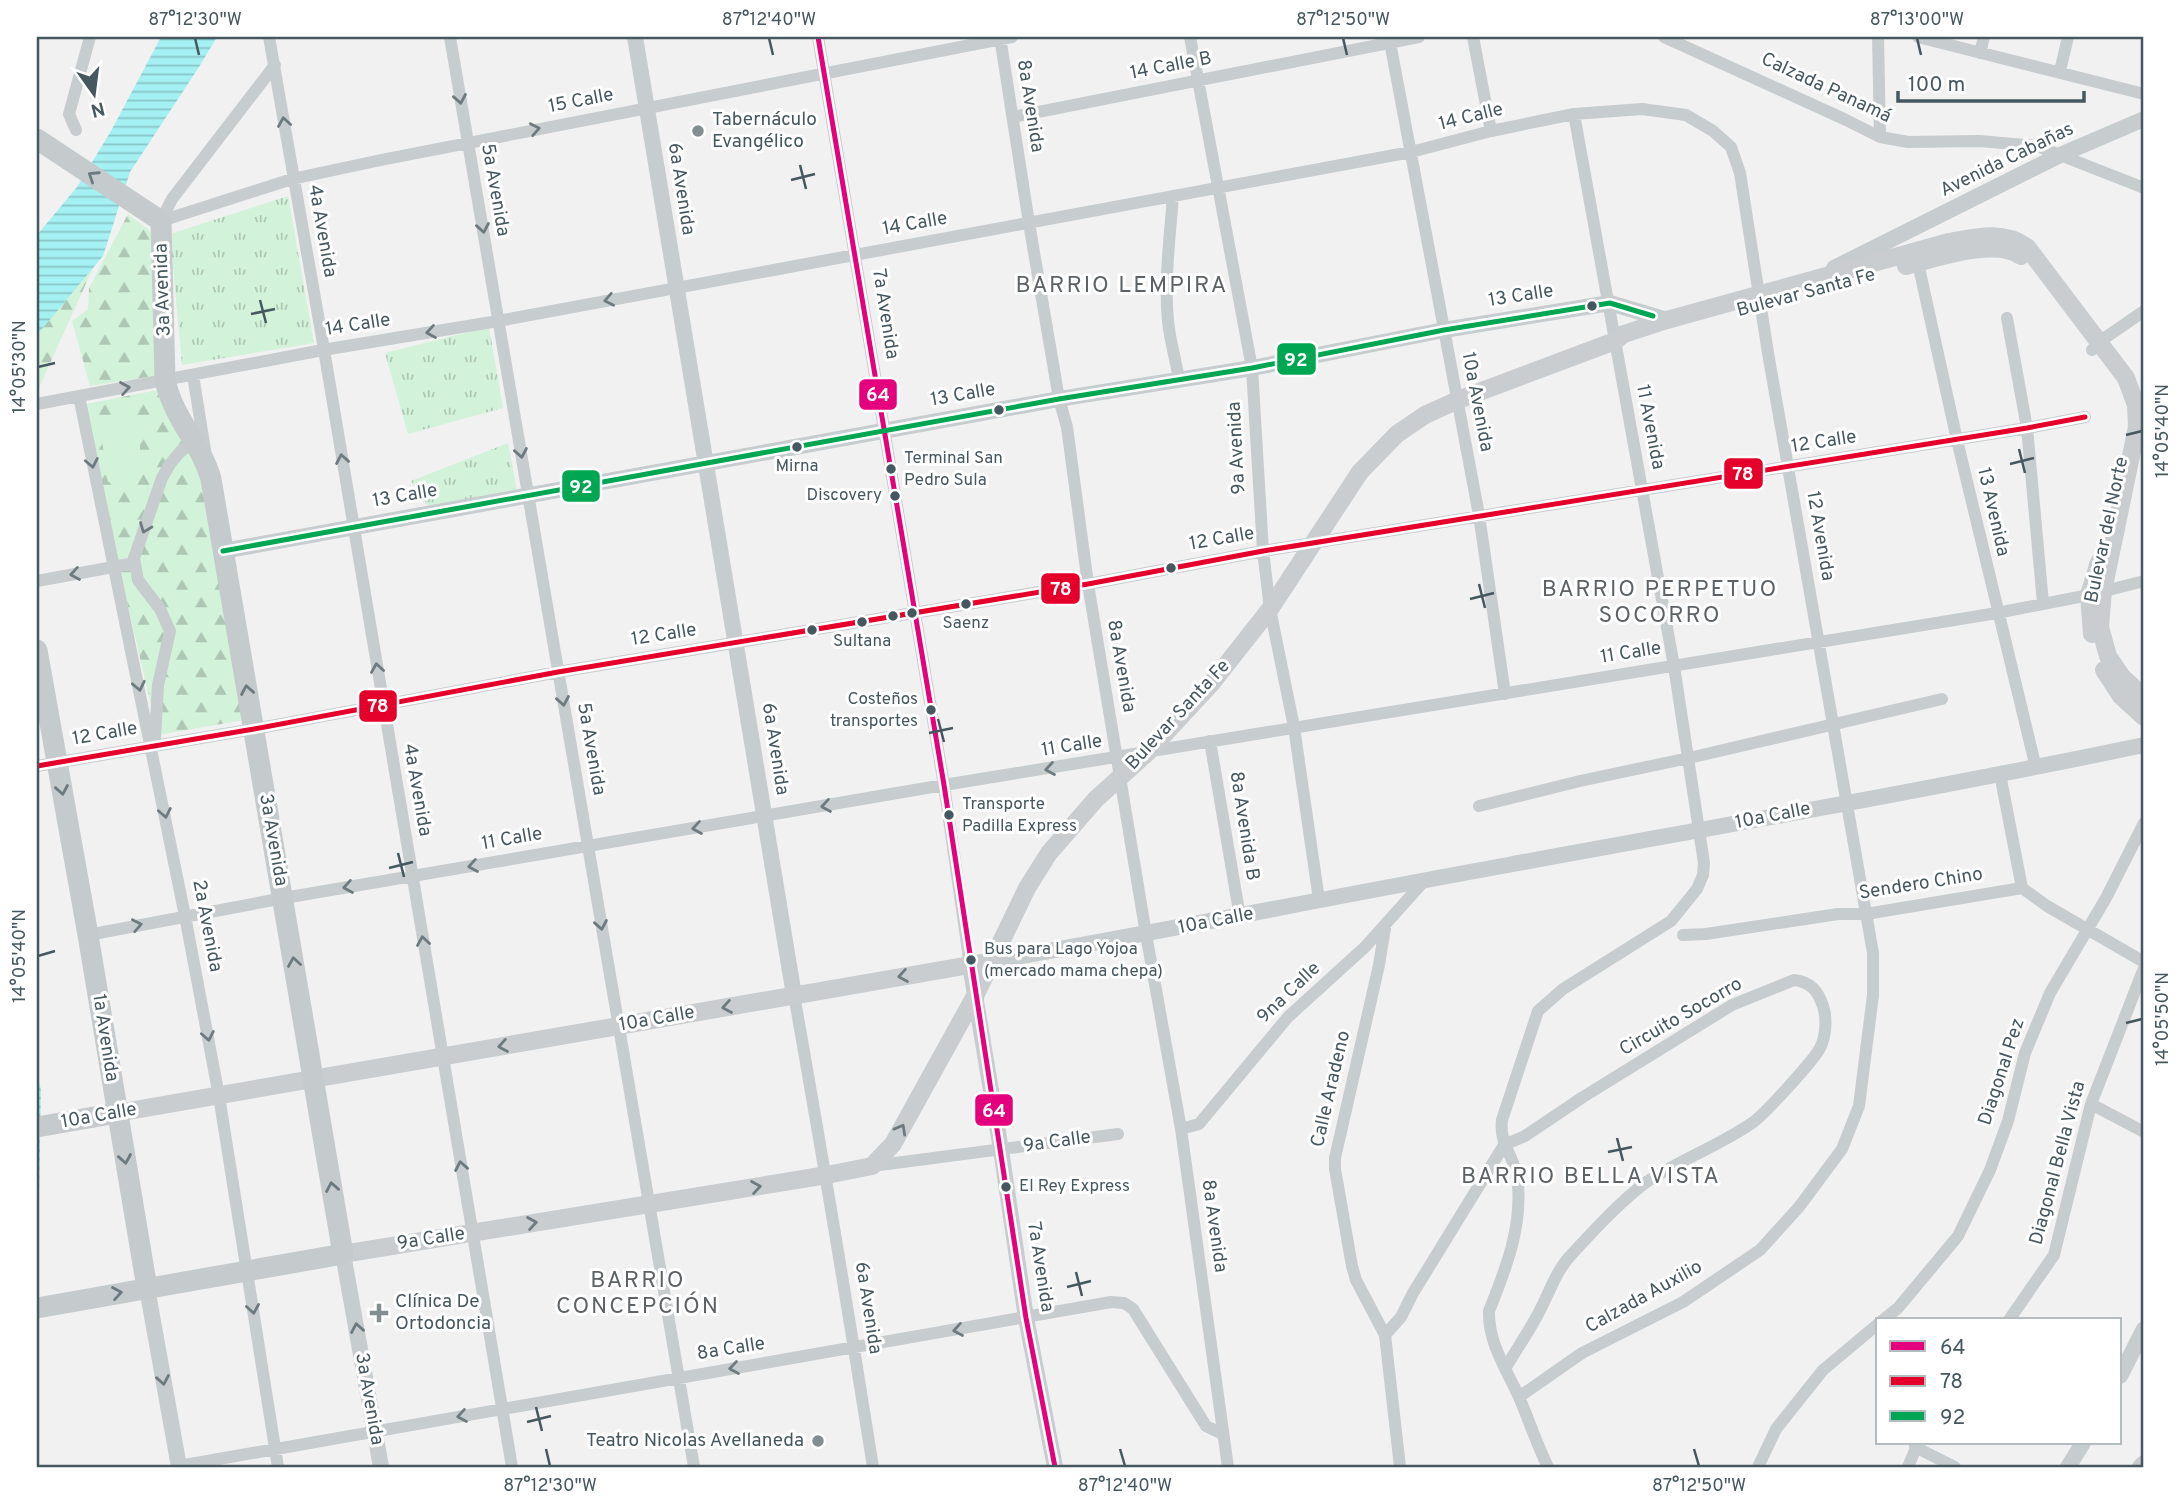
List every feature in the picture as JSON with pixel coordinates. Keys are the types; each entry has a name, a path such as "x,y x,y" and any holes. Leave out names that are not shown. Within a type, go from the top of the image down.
{"main road":[{"path":"38,140 153,216"},
{"name":"3a Avenida","path":"153,216 165,380 170,400 198,439 207,465 284,898 343,1254"},
{"name":"Bulevar Santa Fe","path":"1615,341 1627,342 1760,300 1797,284 1949,242 1980,236 1997,242"},
{"name":"Bulevar del Norte","path":"1997,242 2017,240 2027,247 2096,346 2126,378 2135,405 2136,430 2090,628 2105,672 2121,696 2144,717"},
{"name":"Bulevar Santa Fe","path":"872,1166 893,1144 975,996 1027,888 1049,853 1096,799 1148,752 1211,684 1270,609 1360,472 1397,434 1425,415 1458,400 1615,341 1624,334 1667,320 1827,287 1952,254 1983,249 1997,242"},
{"name":"Bulevar del Norte","path":"2096,593 2100,627 2108,656 2122,677 2144,698"},
{"name":"1a Avenida","path":"37,650 47,764 88,935 147,1288"},
{"name":"10a Calle","path":"37,1127 993,961"},
{"path":"827,1175 872,1166"},
{"name":"9a Calle","path":"43,1306 827,1175"}],"street":[{"path":"76,130 69,114 90,37"},
{"name":"4a Avenida","path":"269,37 512,1467"},
{"name":"5a Avenida","path":"450,37 694,1467"},
{"name":"6a Avenida","path":"635,37 794,995 827,1175 873,1467"},
{"name":"7a Avenida","path":"818,37 944,785 1026,1318 1055,1467"},
{"name":"9a Avenida","path":"1190,37 1252,368 1263,551 1270,609 1294,727 1319,900"},
{"name":"14 Calle B","path":"1013,117 1390,39 1419,37"},
{"path":"1473,37 1491,131"},
{"name":"Calzada Panamá","path":"1664,37 1880,137 1908,142 1979,141 2037,146 2144,188"},
{"path":"1878,37 1880,137"},
{"path":"1918,37 2144,94"},
{"path":"1980,52 1984,37"},
{"path":"2060,71 2068,37"},
{"name":"15 Calle","path":"153,216 292,179 1004,38"},
{"name":"8a Avenida","path":"1004,38 1029,223 1059,398 1067,428 1088,584 1181,1129 1228,1467"},
{"name":"10a Avenida","path":"1390,39 1479,515 1505,694"},
{"name":"3a Avenida","path":"153,216 172,199 275,65"},
{"name":"14 Calle","path":"37,404 1411,152 1491,131 1574,114 1642,108 1686,115 1713,131"},
{"name":"11 Avenida","path":"1504,1145 1500,1133 1502,1120 1538,1011 1563,989 1671,921 1697,890 1704,863 1674,666 1574,114"},
{"name":"Avenida Cabañas","path":"1797,284 1890,241 2060,155 2144,119"},
{"name":"12 Avenida","path":"1713,131 1731,147 1738,164 1866,914"},
{"path":"1173,196 1167,298 1168,323 1179,380"},
{"name":"Avenida Cabañas","path":"1827,287 1890,241"},
{"name":"13 Avenida","path":"1918,263 1997,612 2036,768"},
{"name":"13 Calle","path":"223,551 1059,398 1252,368 1444,330 1610,303 1667,320"},
{"path":"2096,346 2144,312"},
{"path":"2007,318 2027,428 2043,603"},
{"path":"153,746 158,685 170,631 160,609 138,580 136,551 162,478 170,464 198,439 192,374"},
{"name":"2a Avenida","path":"79,396 186,916 219,1096 278,1467"},
{"name":"12 Calle","path":"47,764 254,729 558,671 1088,584 1479,515 1643,491 2085,417"},
{"path":"37,582 135,563"},
{"name":"11 Calle","path":"88,935 284,898 944,785 1997,612 2096,593 2144,580"},
{"path":"1479,806 1942,699"},
{"name":"8a Avenida B","path":"1210,741 1240,917"},
{"name":"10a Calle","path":"993,961 2036,768 2144,745"},
{"path":"2000,774 2022,888 2047,906 2144,962"},
{"name":"Diagonal Pez","path":"1886,1318 1898,1308 1958,1236 1990,1170 2008,1121 2025,1053 2050,993 2106,898 2144,823"},
{"name":"9na Calle","path":"1181,1129 1199,1124 1288,1017 1385,928 1425,880"},
{"name":"Sendero Chino","path":"1683,935 1838,914 1866,914 2022,888"},
{"name":"Calzada Auxilio","path":"1519,1397 1583,1353 1683,1302 1760,1250 1799,1207 1842,1149 1859,1106 1872,1008 1873,953 1866,914"},
{"name":"Calle Aradeno","path":"1385,928 1340,1129 1335,1163 1356,1280 1385,1335"},
{"name":"Diagonal Bella Vista","path":"2010,1318 2054,1255 2091,1104 2144,968"},
{"name":"Circuito Socorro","path":"1504,1145 1525,1136 1583,1097 1732,1006 1794,980 1811,985 1820,997 1826,1024 1821,1048 1810,1062 1760,1117 1644,1184 1569,1256 1505,1369"},
{"path":"2091,1104 2144,1132"},
{"name":"9a Calle","path":"872,1166 1118,1134"},
{"path":"1400,1467 1385,1335 1401,1317 1504,1145"},
{"path":"1504,1145 1516,1172 1516,1221 1508,1263 1488,1320 1493,1343 1548,1467"},
{"name":"3a Avenida","path":"343,1254 381,1467"},
{"name":"1a Avenida","path":"147,1288 179,1466"},
{"name":"8a Calle","path":"179,1466 1111,1303 1124,1303 1133,1309 1206,1426 1223,1434"},
{"path":"1758,1467 1776,1429 1823,1370 1876,1326"},
{"path":"2122,1372 2144,1329"},
{"path":"2068,1467 2082,1444"},
{"path":"1908,1467 1916,1445 1955,1467"},
{"path":"2140,1467 2144,1463"}],"green space":[{"path":"288,196 314,343 182,365 170,234"},
{"path":"128,214 152,233 160,375 90,386 72,321 88,309 89,288"},
{"path":"115,219 37,390 37,296 95,224"},
{"path":"489,327 503,408 408,434 385,353"},
{"path":"173,387 223,551 244,720 158,735 81,405"},
{"path":"139,417 141,478 108,482 99,419"},
{"path":"508,443 517,492 428,506 411,481"}],"water":[{"path":"161,37 217,37 130,172 103,256 37,335 37,235 77,187 111,131"},
{"path":"37,1073 41,1090 37,1310"}],"transit line":[{"name":"64","path":"818,37 944,785 1026,1318 1055,1467"},
{"name":"92","path":"223,551 1059,399 1252,368 1444,330 1610,303 1653,316"},
{"name":"78","path":"37,766 254,729 558,672 1088,584 1263,551 2085,417"}],"place":[{"name":"Tabernáculo Evangélico","path":"698,131"},
{"name":"Mirna","path":"797,447"},
{"name":"Terminal San Pedro Sula","path":"891,469"},
{"name":"Discovery","path":"895,496"},
{"name":"Saenz","path":"966,604"},
{"name":"Sultana","path":"862,622"},
{"name":"Costeños transportes","path":"931,710"},
{"name":"Transporte Padilla Express","path":"949,815"},
{"name":"Bus para Lago Yojoa (mercado mama chepa)","path":"971,960"},
{"name":"El Rey Express","path":"1006,1187"},
{"name":"Clínica De Ortodoncia","path":"379,1313"},
{"name":"Teatro Nicolas Avellaneda","path":"818,1441"}],"district":[{"name":"BARRIO LEMPIRA","path":"1122,286"},
{"name":"BARRIO PERPETUO SOCORRO","path":"1660,603"},
{"name":"BARRIO BELLA VISTA","path":"1591,1177"},
{"name":"BARRIO CONCEPCIÓN","path":"638,1294"}]}
